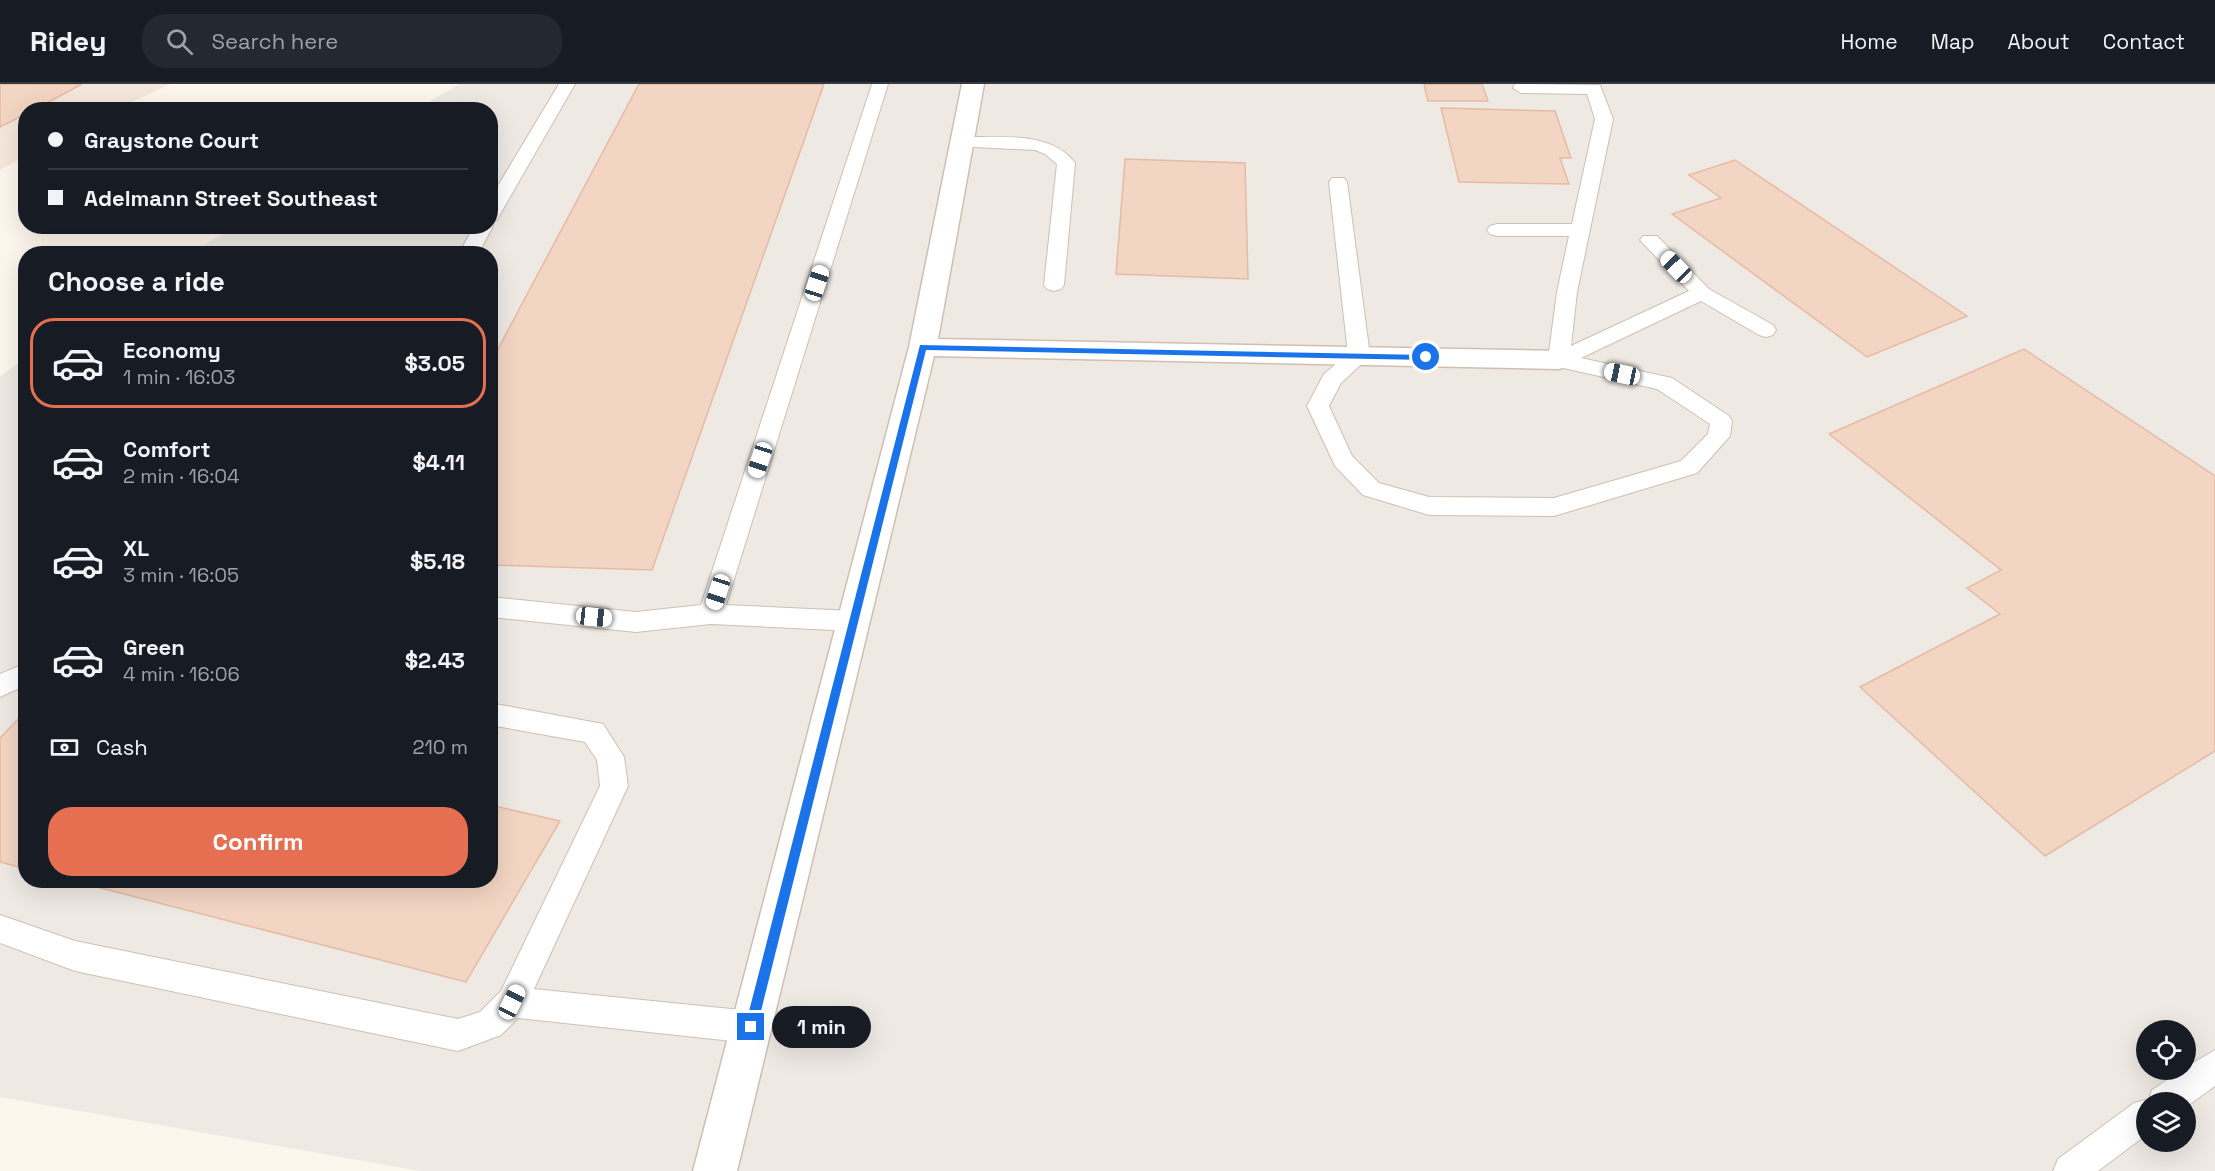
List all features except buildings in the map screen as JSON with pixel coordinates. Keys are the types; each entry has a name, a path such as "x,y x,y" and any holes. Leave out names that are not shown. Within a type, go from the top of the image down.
{"street":[{"path":"715,1171 923,347 973,84"},
{"path":"923,347 1559,360"}],"lane":[{"path":"498,202 567,84"},
{"path":"711,614 880,84"},
{"path":"1521,87 1594,89 1604,119 1567,292 1559,360"},
{"path":"962,142 1037,145 1051,150 1066,164 1054,285"},
{"path":"1338,182 1359,356 1332,379 1318,406 1343,460 1371,489 1429,506 1554,507 1689,467 1719,436 1721,421 1664,383 1559,360"},
{"path":"1497,230 1581,230"},
{"path":"1650,240 1702,293 1766,330"},
{"path":"1559,360 1702,293"},
{"path":"498,608 636,622 711,614 854,621"},
{"path":"0,686 18,677"},
{"path":"0,929 75,956 458,1035 490,1024 512,1002 614,786 610,757 593,732 498,715"},
{"path":"512,1002 751,1027"},
{"path":"2178,1092 2215,1066"},
{"path":"2070,1171 2136,1122"}],"shaded area":[{"path":"0,84 170,84 132,102 18,102 18,160 0,170"},
{"path":"459,84 2215,84 2215,1171 420,1171 0,1097 0,376 18,364 18,888 498,888 498,246 203,246 222,234 498,234 498,102 429,102"}],"route":[{"path":"751,1027 923,347 1426,357"}]}
